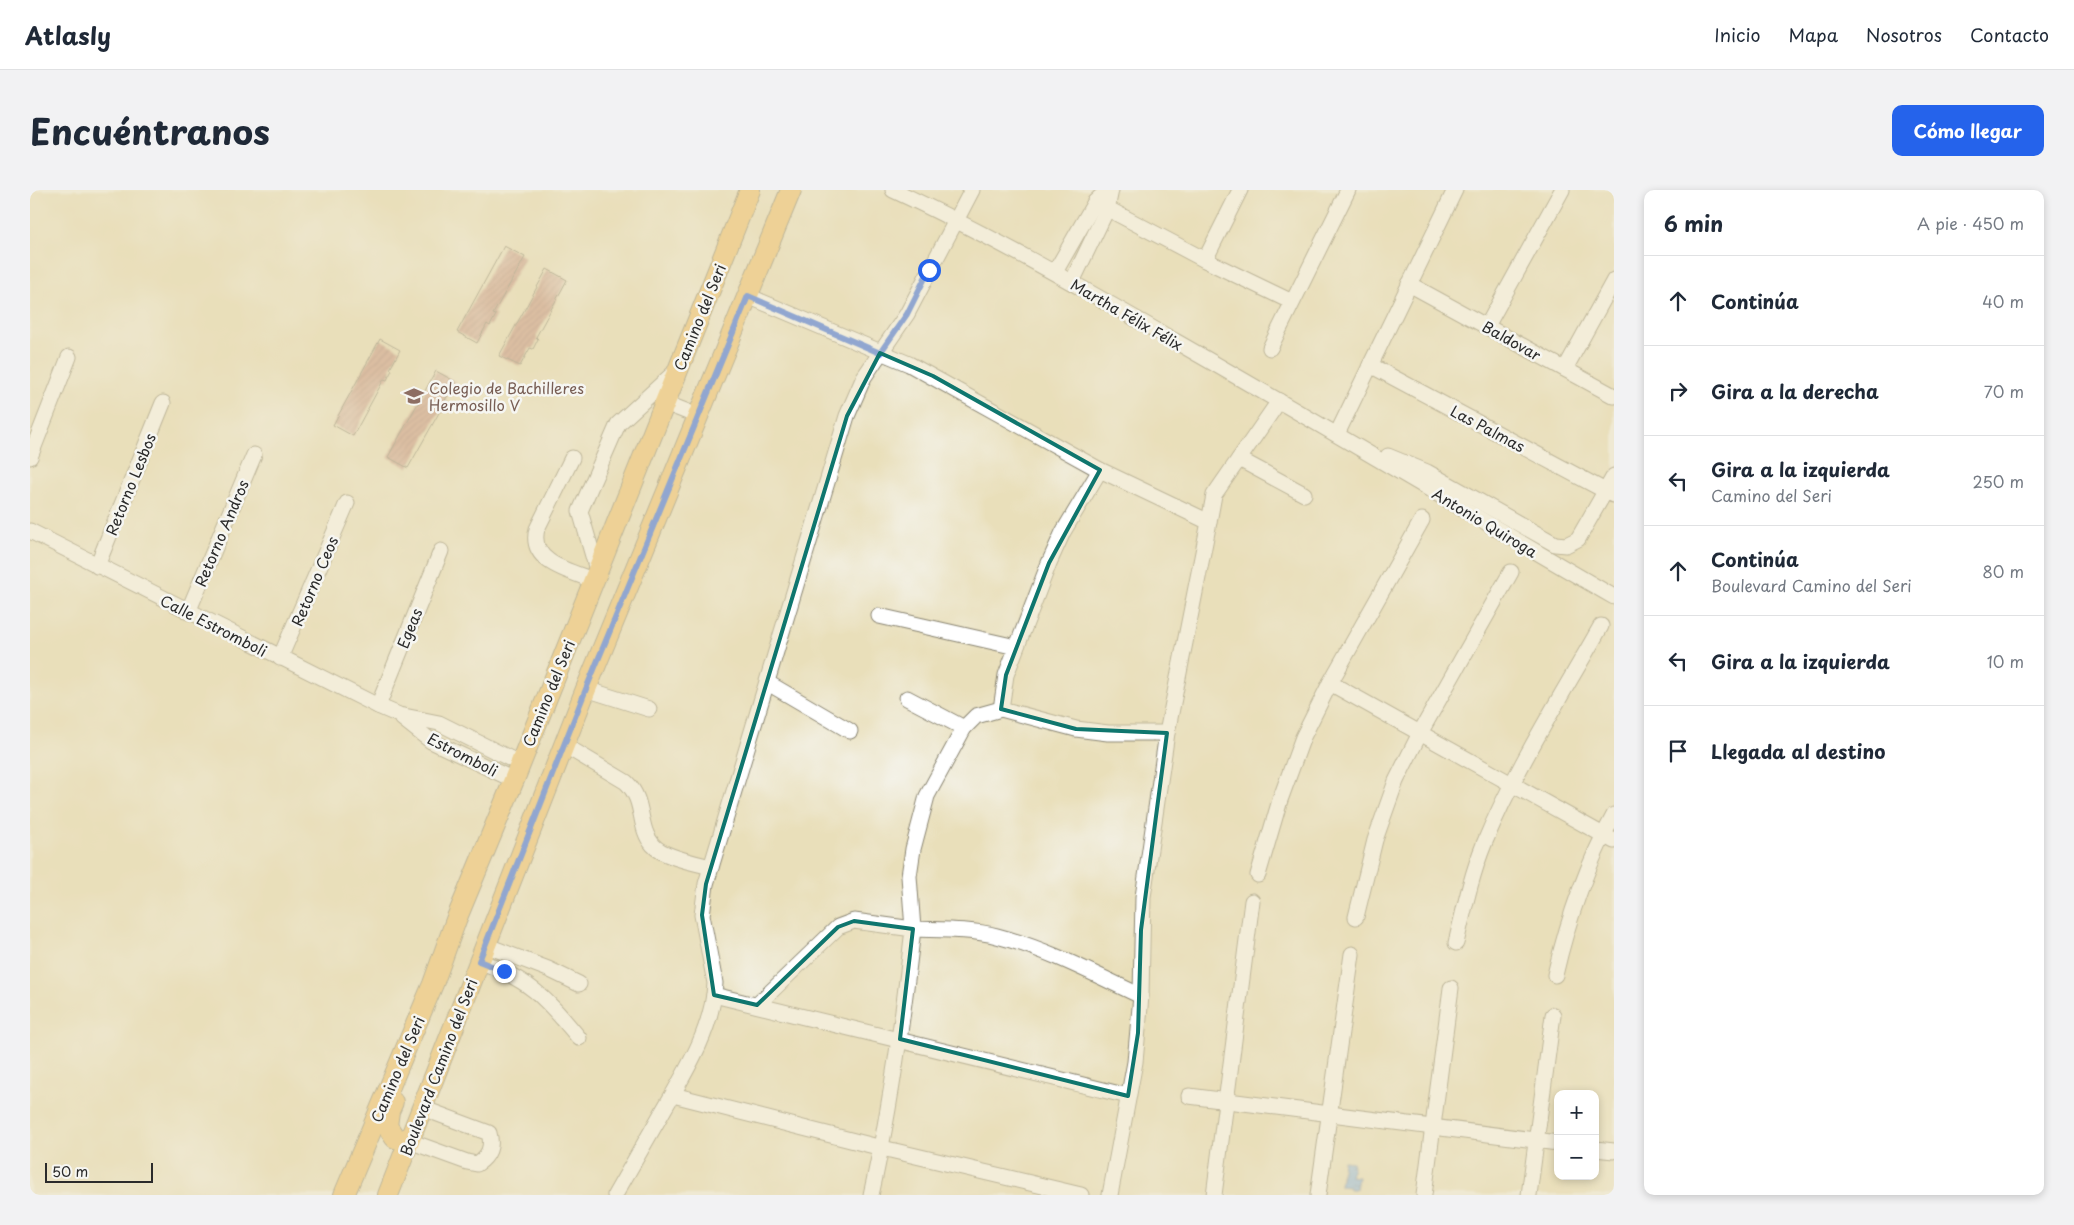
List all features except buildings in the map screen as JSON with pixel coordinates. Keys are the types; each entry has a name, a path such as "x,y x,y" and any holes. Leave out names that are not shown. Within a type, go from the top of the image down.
{"main road":[{"name":"Camino del Seri","path":"344,1195 433,984 456,920 518,772 750,190"},
{"path":"564,744 790,190"},
{"name":"Boulevard Camino del Seri","path":"388,1195 564,744"},
{"path":"409,1141 395,1138 387,1126 389,1111 426,1024 433,984"}],"street":[{"name":"Martha Félix Félix","path":"893,190 957,219 1055,272 1357,446"},
{"path":"615,1195 673,1095 697,1049 714,994 714,972 702,914 703,900 847,416 864,377 907,314 972,190"},
{"path":"1072,282 1106,190"},
{"path":"1055,272 1110,190"},
{"path":"1205,260 1240,190"},
{"path":"1270,348 1348,190"},
{"path":"1337,434 1455,190"},
{"path":"1488,326 1562,190"},
{"path":"1101,206 1205,260 1292,302"},
{"path":"1565,369 1614,280"},
{"name":"Baldovar","path":"1409,284 1614,396"},
{"path":"748,296 933,376 1100,470 1209,522"},
{"path":"30,457 69,358"},
{"name":"Las Palmas","path":"1370,365 1610,494"},
{"path":"572,458 537,529 535,538 536,548 553,564 595,575 580,511 618,424 678,369"},
{"path":"1110,1195 1135,1062 1141,996 1143,897 1167,733 1214,495 1280,401"},
{"name":"Retorno Lesbos","path":"97,566 162,402"},
{"path":"665,403 698,416"},
{"path":"1357,446 1400,460 1427,472 1555,544 1566,545 1578,539 1610,494 1614,476"},
{"name":"Antonio Quiroga","path":"1357,446 1614,597"},
{"name":"Retorno Andros","path":"188,612 254,455"},
{"path":"1239,459 1304,494"},
{"path":"1001,710 1004,683 1016,647 1063,532 1100,470"},
{"name":"Retorno Ceos","path":"280,658 347,503"},
{"path":"1258,875 1280,800 1303,737 1330,683 1422,520"},
{"name":"Calle Estromboli","path":"30,531 280,658 399,715"},
{"name":"Egeas","path":"378,706 441,550"},
{"path":"1356,917 1375,840 1396,781 1420,733 1511,572"},
{"path":"879,616 1016,647"},
{"path":"1456,943 1467,895 1484,844 1512,784 1601,626"},
{"path":"768,683 850,731"},
{"path":"1330,683 1609,838"},
{"path":"586,689 650,709"},
{"path":"907,698 964,728"},
{"path":"871,1195 882,1148 900,1039 913,929 909,876 913,849 924,805 932,785 964,728 976,716 1001,710 1076,729 1108,733 1167,733"},
{"name":"Estromboli","path":"399,715 439,723 518,772"},
{"name":"Estromboli","path":"399,715 431,741 518,772"},
{"path":"431,741 439,723"},
{"path":"564,744 626,782 634,790 638,799 645,831 653,846 667,854 711,868"},
{"path":"1555,975 1566,928 1581,885 1609,838 1614,815"},
{"path":"1214,1195 1252,901"},
{"path":"757,1005 838,927 854,921 913,929 951,930 995,935 1051,954 1141,996"},
{"path":"482,953 548,969 579,984"},
{"path":"482,953 504,971 528,984 550,1003 579,1038"},
{"path":"1318,1195 1352,954"},
{"path":"1424,1195 1452,988"},
{"path":"714,994 1128,1096"},
{"path":"1529,1195 1553,1015"},
{"path":"673,1095 882,1148 1081,1195"},
{"path":"1190,1096 1554,1142"},
{"path":"409,1141 477,1164 486,1158 492,1143 489,1133 422,1108"},
{"path":"1599,1149 1614,1152"}],"highlighted area":[{"path":"880,353 933,376 1100,470 1049,563 1006,675 1001,709 1076,729 1167,733 1141,930 1138,1033 1128,1096 900,1039 913,929 854,921 838,927 757,1005 714,995 702,915 706,884 847,416"}],"water":[{"path":"1343,1161 1352,1162 1353,1166 1350,1176 1358,1177 1356,1189 1340,1186"}],"place":[{"name":"Colegio de Bachilleres Hermosillo V","path":"414,396"}],"route":[{"path":"504,971 479,961 586,689 748,296 880,353 907,314 929,270"}]}
